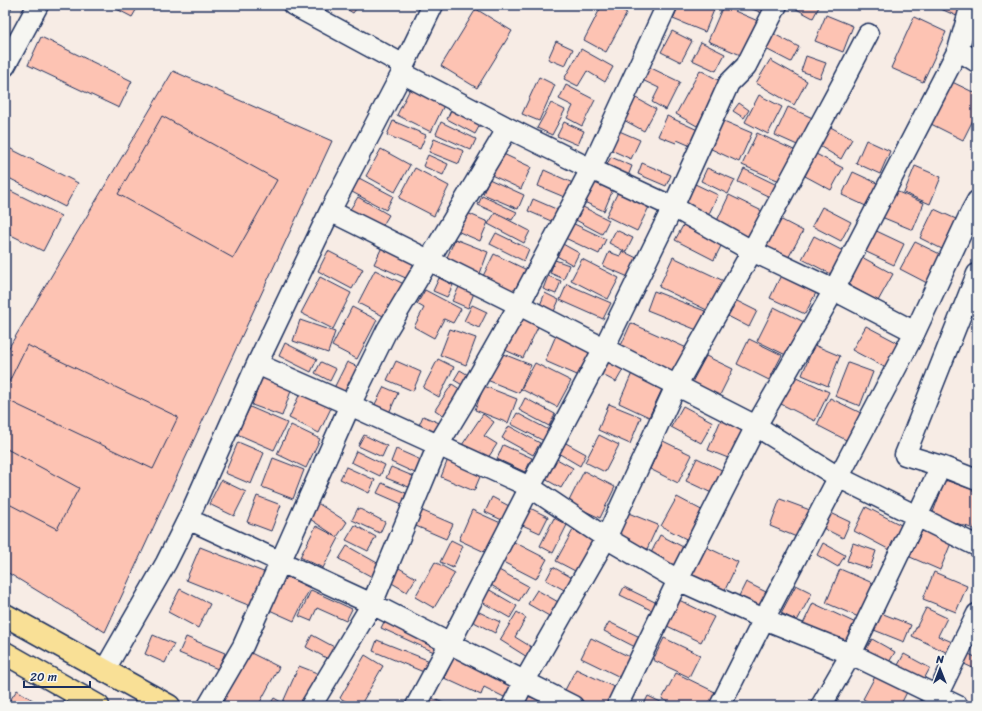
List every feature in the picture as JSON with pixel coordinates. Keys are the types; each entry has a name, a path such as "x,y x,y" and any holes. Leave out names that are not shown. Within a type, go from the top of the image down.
{"main road":[{"path":"5,614 104,671 169,706"},
{"path":"5,653 88,704"}],"street":[{"path":"5,66 38,5"},
{"path":"294,5 508,128 591,169 674,207 752,251 834,290 915,332"},
{"path":"104,671 166,563 188,519 258,364 330,211 403,69 433,5"},
{"path":"311,706 372,604 438,444 464,402 519,305 591,169 667,5"},
{"path":"416,706 604,348 674,207 730,84 746,66 777,5"},
{"path":"617,706 678,580 756,426 834,290 958,50 971,5"},
{"path":"512,706 524,682 606,538 676,386 752,251 844,82 868,34"},
{"path":"958,50 977,62"},
{"path":"208,706 243,646 350,405 387,330 508,128"},
{"path":"720,706 764,618 915,332 977,201"},
{"path":"330,211 519,305 756,426 838,478 977,546"},
{"path":"977,274 905,455 941,466 977,480"},
{"path":"258,364 438,444 530,487 606,538 678,580 851,654 935,701 958,706"},
{"path":"821,706 851,654 915,517 941,466"},
{"path":"188,519 372,604 573,706"},
{"path":"935,701 977,614"}],"building":[{"path":"5,5 13,5 6,17 5,17"},
{"path":"109,5 139,5 132,17"},
{"path":"340,5 359,5 353,13"},
{"path":"602,5 611,5 627,13 606,52 584,40"},
{"path":"679,5 716,5 705,32 673,19"},
{"path":"743,5 765,5 762,13"},
{"path":"789,5 820,5 813,18"},
{"path":"932,5 965,5 959,17"},
{"path":"723,6 758,21 743,56 708,41"},
{"path":"476,9 512,31 477,88 441,66"},
{"path":"826,15 853,26 843,52 815,41"},
{"path":"914,17 946,32 923,82 891,68"},
{"path":"672,31 692,41 681,62 661,52"},
{"path":"770,32 799,47 791,62 762,47"},
{"path":"41,37 132,81 119,108 28,65"},
{"path":"556,41 573,49 565,66 548,59"},
{"path":"701,42 725,54 716,71 692,60"},
{"path":"581,49 613,67 605,82 587,71 578,86 564,79"},
{"path":"806,56 826,63 820,78 801,71"},
{"path":"770,60 807,81 794,105 756,83"},
{"path":"645,65 680,82 666,110 652,102 659,88 638,78"},
{"path":"700,70 722,82 697,126 676,114"},
{"path":"173,71 332,141 105,632 5,571 5,354"},
{"path":"539,77 555,85 539,121 522,114"},
{"path":"946,79 977,94 977,112 963,140 925,121"},
{"path":"413,83 447,99 431,132 397,115"},
{"path":"566,85 595,100 582,126 567,118 573,106 559,99"},
{"path":"759,95 782,107 768,134 745,122"},
{"path":"634,97 656,109 644,131 622,119"},
{"path":"551,103 565,110 552,135 537,128"},
{"path":"739,103 749,110 744,118 733,111"},
{"path":"788,107 817,120 804,148 775,135"},
{"path":"452,108 481,123 475,134 447,119"},
{"path":"162,116 277,180 233,258 118,194"},
{"path":"667,116 700,131 693,147 677,140 676,143 658,136"},
{"path":"719,119 752,133 739,162 707,147"},
{"path":"393,121 426,135 420,149 387,135"},
{"path":"441,122 476,139 471,150 436,134"},
{"path":"564,122 584,131 578,145 557,136"},
{"path":"827,125 852,139 841,159 816,144"},
{"path":"617,130 640,140 631,159 609,149"},
{"path":"757,133 796,151 782,182 742,165"},
{"path":"434,139 464,151 459,164 429,152"},
{"path":"866,140 890,151 880,174 856,163"},
{"path":"5,146 78,183 65,207 5,176"},
{"path":"381,149 410,165 395,192 366,176"},
{"path":"497,151 531,167 521,189 487,173"},
{"path":"816,154 843,168 831,190 805,176"},
{"path":"428,155 448,164 443,175 423,166"},
{"path":"611,157 632,166 628,176 606,166"},
{"path":"642,163 671,175 666,186 638,174"},
{"path":"915,166 941,177 930,204 904,193"},
{"path":"415,168 449,186 434,216 399,198"},
{"path":"707,168 735,180 728,194 701,181"},
{"path":"744,169 779,186 772,198 738,182"},
{"path":"544,170 575,184 569,199 538,186"},
{"path":"853,172 879,184 868,207 842,195"},
{"path":"359,178 393,196 386,210 352,192"},
{"path":"592,178 614,187 604,211 582,201"},
{"path":"489,179 524,195 518,209 483,194"},
{"path":"695,184 718,195 707,218 683,206"},
{"path":"621,186 652,201 637,231 606,216"},
{"path":"5,188 61,216 43,251 5,232"},
{"path":"891,189 924,203 913,230 879,216"},
{"path":"729,195 762,211 749,239 716,223"},
{"path":"482,196 517,212 512,220 478,205"},
{"path":"358,197 389,215 380,230 349,211"},
{"path":"533,199 563,212 558,224 528,211"},
{"path":"579,205 609,220 602,234 572,218"},
{"path":"822,207 851,222 841,241 812,226"},
{"path":"934,209 956,219 942,249 920,238"},
{"path":"465,212 488,222 480,241 457,231"},
{"path":"495,213 530,231 524,243 488,224"},
{"path":"778,218 803,231 787,260 763,247"},
{"path":"570,222 606,239 599,254 563,237"},
{"path":"685,222 723,242 714,260 675,240"},
{"path":"868,227 904,244 894,265 858,248"},
{"path":"616,230 633,238 626,252 609,243"},
{"path":"496,233 529,249 524,261 490,244"},
{"path":"814,236 843,251 831,274 802,259"},
{"path":"455,239 488,252 479,276 445,262"},
{"path":"915,242 942,255 927,283 900,269"},
{"path":"561,243 579,253 573,265 555,255"},
{"path":"383,245 416,261 408,279 374,264"},
{"path":"328,251 363,269 352,289 318,271"},
{"path":"622,251 641,260 633,279 603,266 609,252 620,256"},
{"path":"494,254 529,271 517,296 482,278"},
{"path":"858,255 893,274 878,301 843,282"},
{"path":"673,257 726,282 711,312 659,287"},
{"path":"582,259 619,278 608,299 571,280"},
{"path":"555,260 569,265 564,279 550,273"},
{"path":"375,270 404,284 387,318 358,303"},
{"path":"783,271 819,287 805,314 770,298"},
{"path":"548,276 561,281 556,294 543,289"},
{"path":"320,277 351,293 333,329 301,313"},
{"path":"439,278 453,285 447,297 433,291"},
{"path":"567,284 611,303 603,319 560,300"},
{"path":"459,287 474,293 468,308 452,301"},
{"path":"425,290 461,309 453,323 444,319 434,338 414,327 424,308 417,304"},
{"path":"654,291 705,311 697,330 647,310"},
{"path":"545,293 559,300 552,316 538,310"},
{"path":"729,297 757,311 749,327 722,313"},
{"path":"472,305 487,312 479,328 464,321"},
{"path":"352,307 377,320 357,359 332,346"},
{"path":"774,307 808,324 792,358 757,341"},
{"path":"521,317 539,325 523,358 505,350"},
{"path":"300,320 335,332 328,353 293,341"},
{"path":"631,323 689,349 676,376 619,350"},
{"path":"866,326 902,345 888,369 852,350"},
{"path":"450,329 476,338 466,365 440,355"},
{"path":"557,333 596,350 584,378 545,361"},
{"path":"749,339 782,355 769,380 737,364"},
{"path":"285,343 317,359 311,372 279,356"},
{"path":"27,345 178,417 153,469 5,399 5,390"},
{"path":"814,345 840,356 828,386 802,375"},
{"path":"498,352 531,365 519,393 487,380"},
{"path":"706,356 733,369 719,397 691,384"},
{"path":"604,358 624,368 616,382 597,372"},
{"path":"438,359 454,367 439,397 423,388"},
{"path":"396,361 421,372 413,391 387,380"},
{"path":"321,362 336,369 330,381 315,373"},
{"path":"347,362 360,368 348,394 334,388"},
{"path":"535,363 571,381 557,407 521,389"},
{"path":"848,363 873,372 860,406 835,396"},
{"path":"460,370 475,379 469,389 454,380"},
{"path":"632,373 663,387 649,417 619,403"},
{"path":"793,375 829,392 815,421 779,403"},
{"path":"262,377 292,388 282,416 252,405"},
{"path":"452,384 464,392 447,418 435,410"},
{"path":"484,386 517,399 508,423 475,410"},
{"path":"384,387 398,393 389,413 374,406"},
{"path":"301,391 332,406 319,433 289,418"},
{"path":"525,398 555,414 549,426 519,410"},
{"path":"830,398 861,413 848,441 817,425"},
{"path":"609,404 641,417 630,444 598,430"},
{"path":"683,406 713,422 701,443 671,427"},
{"path":"250,407 287,423 274,450 237,434"},
{"path":"517,413 549,430 544,441 511,424"},
{"path":"483,414 494,422 484,436 497,444 486,461 462,445"},
{"path":"723,415 747,425 733,460 708,450"},
{"path":"423,416 444,425 438,438 417,430"},
{"path":"291,425 320,439 306,468 277,454"},
{"path":"509,426 540,443 533,455 502,438"},
{"path":"364,435 387,446 382,457 358,446"},
{"path":"599,435 619,445 605,472 585,462"},
{"path":"663,441 692,455 678,483 650,469"},
{"path":"238,442 264,453 251,484 225,473"},
{"path":"564,442 586,454 580,466 558,453"},
{"path":"503,445 532,458 525,472 497,459"},
{"path":"5,448 79,488 57,529 5,502"},
{"path":"396,449 421,460 415,473 391,462"},
{"path":"356,451 385,465 380,476 351,462"},
{"path":"273,458 304,470 293,499 262,487"},
{"path":"555,458 573,468 561,488 543,478"},
{"path":"697,458 726,472 716,495 686,481"},
{"path":"448,459 482,472 474,491 441,477"},
{"path":"346,467 375,480 369,493 340,479"},
{"path":"391,467 415,477 411,488 386,478"},
{"path":"584,471 615,487 600,518 568,503"},
{"path":"221,480 246,492 234,516 209,504"},
{"path":"945,480 977,491 977,520 974,529 932,515"},
{"path":"382,483 406,493 402,504 377,493"},
{"path":"257,496 281,505 271,531 247,522"},
{"path":"492,497 511,507 504,521 485,512"},
{"path":"677,497 709,514 694,543 661,526"},
{"path":"780,499 810,510 799,538 770,526"},
{"path":"316,502 347,522 337,537 307,517"},
{"path":"526,506 548,517 540,533 518,523"},
{"path":"866,507 903,526 890,550 854,531"},
{"path":"358,508 385,522 380,533 352,520"},
{"path":"416,508 453,524 446,539 409,523"},
{"path":"472,510 503,524 489,554 459,540"},
{"path":"626,512 658,525 647,549 616,537"},
{"path":"831,513 850,522 843,538 823,528"},
{"path":"554,518 567,525 553,553 540,546"},
{"path":"355,525 376,537 368,551 346,540"},
{"path":"316,526 339,538 323,568 300,557"},
{"path":"573,530 596,542 579,573 556,561"},
{"path":"922,530 951,543 940,570 910,557"},
{"path":"660,535 687,549 678,569 650,555"},
{"path":"451,540 463,546 453,568 440,562"},
{"path":"514,542 547,559 536,579 503,562"},
{"path":"823,543 845,555 838,567 817,555"},
{"path":"853,543 876,551 870,569 847,561"},
{"path":"702,545 738,562 724,592 688,575"},
{"path":"347,546 381,565 374,578 339,559"},
{"path":"200,547 266,573 253,607 186,580"},
{"path":"435,562 455,573 434,608 415,597"},
{"path":"553,567 576,580 568,592 546,580"},
{"path":"399,568 416,578 407,592 390,582"},
{"path":"497,569 528,586 519,601 489,584"},
{"path":"840,569 875,584 861,618 826,603"},
{"path":"934,572 967,586 956,612 923,599"},
{"path":"281,574 310,588 294,621 265,608"},
{"path":"746,582 772,595 764,611 738,598"},
{"path":"796,585 812,593 797,621 781,613"},
{"path":"624,587 659,604 655,612 620,595"},
{"path":"180,589 210,604 198,628 168,612"},
{"path":"488,589 517,606 510,618 480,601"},
{"path":"311,590 352,609 346,621 317,608 311,621 299,616"},
{"path":"537,590 560,603 551,617 528,604"},
{"path":"679,600 714,617 701,642 667,626"},
{"path":"813,603 860,625 850,646 803,624"},
{"path":"926,608 947,618 938,636 957,644 952,655 912,636"},
{"path":"477,611 500,622 495,633 472,621"},
{"path":"517,612 526,618 515,637 538,651 532,660 500,640"},
{"path":"881,613 911,625 904,642 874,630"},
{"path":"386,618 439,642 434,652 381,628"},
{"path":"609,622 644,639 639,649 604,631"},
{"path":"153,635 174,644 165,663 145,654"},
{"path":"312,635 338,649 332,661 306,647"},
{"path":"186,637 225,653 218,669 179,653"},
{"path":"591,638 632,658 622,678 581,658"},
{"path":"664,638 700,655 689,677 653,660"},
{"path":"872,639 895,652 888,664 865,651"},
{"path":"377,640 430,661 426,673 373,651"},
{"path":"247,651 279,667 258,706 226,706 219,703"},
{"path":"965,652 977,658 977,670 960,662"},
{"path":"904,654 930,668 923,681 897,667"},
{"path":"365,655 383,666 360,706 354,706 340,698"},
{"path":"455,655 517,686 510,700 484,687 481,695 444,678"},
{"path":"299,666 317,673 302,706 293,706 283,702"},
{"path":"576,669 616,688 608,706 592,706 564,692"},
{"path":"878,671 909,688 900,706 877,706 863,699"},
{"path":"676,673 717,693 711,706 677,706 662,699"},
{"path":"17,690 42,706 6,706"},
{"path":"425,695 450,706 420,706"},
{"path":"525,695 550,705 520,706"},
{"path":"648,696 669,706 643,706"},
{"path":"274,698 288,706 269,706"}]}
